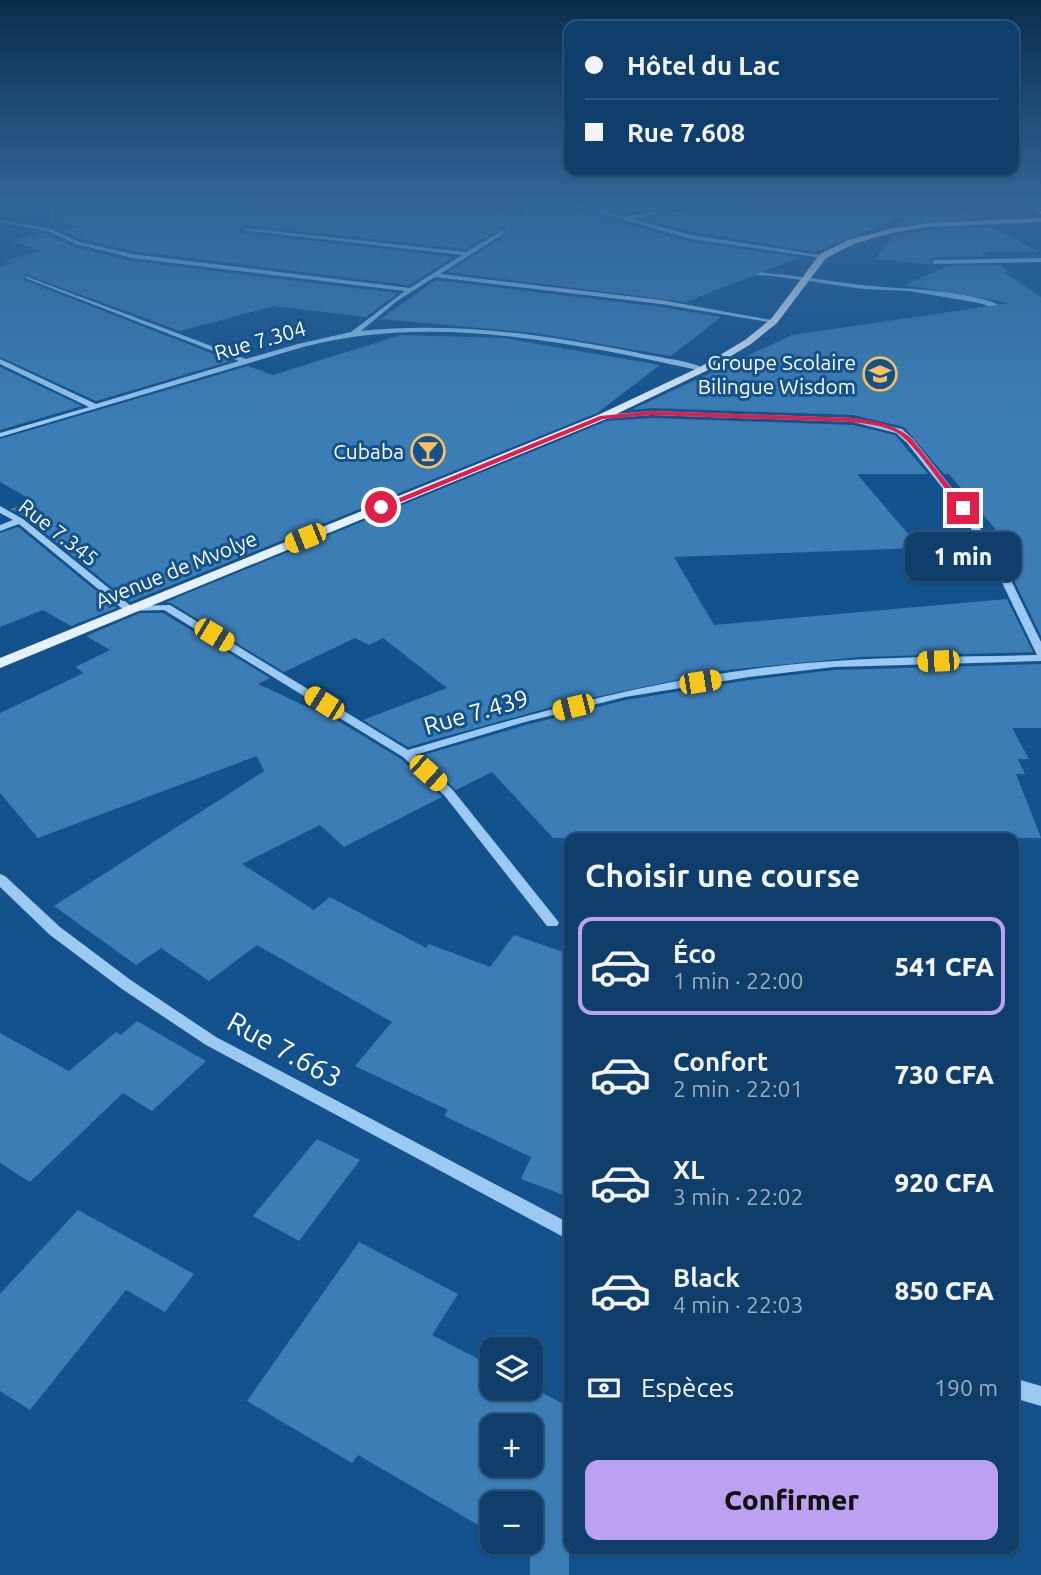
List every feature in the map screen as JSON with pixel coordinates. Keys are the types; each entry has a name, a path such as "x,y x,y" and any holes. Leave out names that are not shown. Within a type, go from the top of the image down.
{"main road":[{"name":"Avenue de Mvolye","path":"0,663 602,417 703,369 748,342 774,321 811,276"}],"street":[{"path":"292,276 411,290"},
{"path":"352,334 433,276"},
{"path":"438,276 661,302 774,321"},
{"path":"27,277 247,362"},
{"name":"Rue 7.304","path":"0,435 352,334 434,329 474,331 619,351 703,369"},
{"path":"0,361 96,407"},
{"path":"602,417 652,413 853,420 875,423 899,431 910,440 963,508 999,566 1041,656"},
{"name":"Rue 7.345","path":"0,509 20,521 129,609"},
{"path":"0,528 20,521"},
{"name":"Rue 7.439","path":"129,609 166,607 407,754 521,720 625,694 749,674 834,664 1041,656"},
{"path":"407,754 448,792 552,923"},
{"name":"Rue 7.663","path":"0,879 55,930 127,985 211,1041 564,1229"},
{"path":"1019,1390 1041,1396"}],"building":[{"path":"0,276 24,276 24,280 231,361 96,401 0,357"},
{"path":"28,276 253,276 398,293 366,317 274,306 180,331"},
{"path":"332,276 424,276 409,285"},
{"path":"476,276 753,276 686,302"},
{"path":"926,276 1009,276 1041,297 1041,636 1009,570 1007,543 949,474 944,474 904,427 853,415 652,408 631,410 792,335 1010,303 906,285"},
{"path":"436,280 661,307 721,317 671,356 535,333 380,319"},
{"path":"401,335 503,338 660,365 597,413 130,602 25,517 10,509 33,501 0,482 0,439 248,366 273,375"},
{"path":"0,367 82,406 0,430"},
{"path":"652,418 853,425 895,435 928,474 857,474 920,548 674,557 714,625 1007,599 1033,652 860,657 726,670 566,703 408,747 363,720 447,688 383,638 369,645 355,638 284,672 166,602 607,421"},
{"path":"18,527 117,608 71,626 43,610 0,627 0,533"},
{"path":"140,613 163,613 270,678 258,684 340,722 401,759 442,797 344,847 320,825 242,864 314,910 330,897 426,948 429,944 490,967 514,935 564,952 564,1195 521,1179 531,1157 444,1116 448,1110 355,1066 392,1022 257,945 209,981 161,948 136,965 54,906 264,771 257,756 38,838 0,793 0,713 84,673 75,667 110,650 86,636"},
{"path":"1041,664 1041,728 1012,728 1029,759 1018,759 1025,774 1016,774 1041,838 1019,838 1019,833 564,833 564,838 553,838 492,772 456,790 420,756 526,725 626,700 749,680 834,670"},
{"path":"137,1021 206,1061 152,1111 123,1093 30,1182 0,1163 0,1033 69,1071 116,1032 121,1035"},
{"path":"317,1139 360,1160 299,1241 253,1216"},
{"path":"78,1210 194,1274 165,1312 126,1290 30,1410 0,1391 0,1294"},
{"path":"359,1242 458,1294 432,1335 480,1360 480,1400 543,1400 543,1393 564,1404 564,1554 569,1554 569,1575 530,1575 530,1556 527,1554 543,1554 543,1491 480,1491 480,1526 358,1455 352,1463 247,1401"}],"waterway":[{"path":"784,276 863,287 909,289 980,301 1007,310"}],"place":[{"name":"Groupe Scolaire Bilingue Wisdom","path":"880,374"},
{"name":"Cubaba","path":"428,451"}],"route":[{"path":"381,507 602,417 652,413 875,423 899,431 910,440 963,508"}]}
